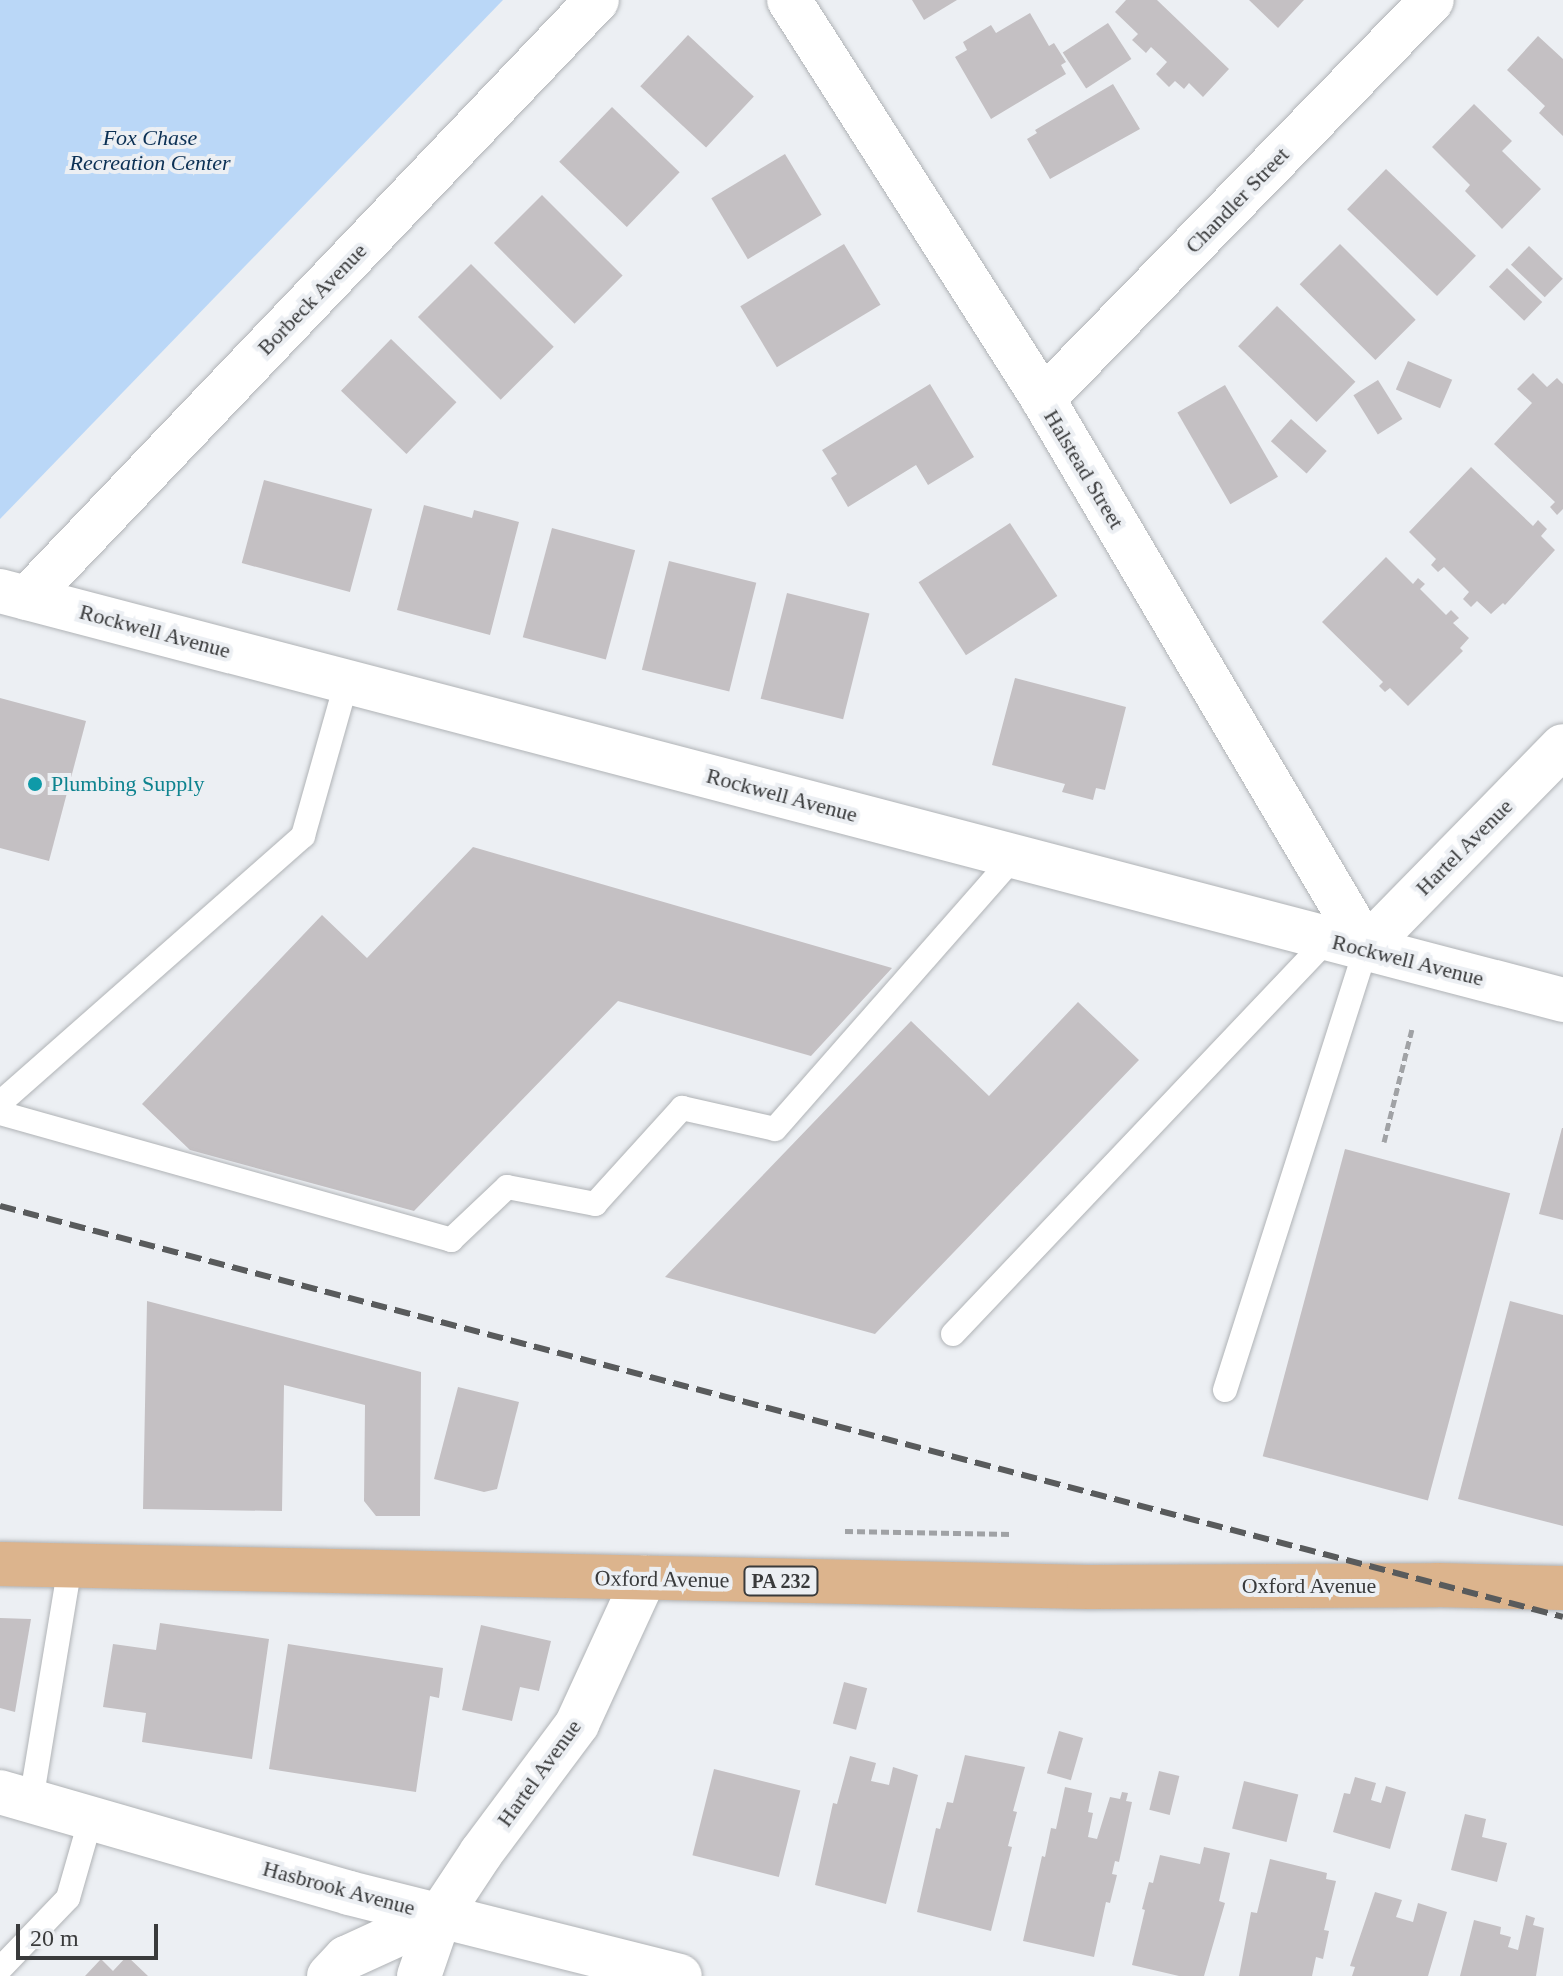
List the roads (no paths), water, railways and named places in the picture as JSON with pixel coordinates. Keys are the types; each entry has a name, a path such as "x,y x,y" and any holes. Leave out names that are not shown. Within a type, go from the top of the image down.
{"main road":[{"name":"Oxford Avenue","path":"0,1564 1089,1587 1437,1585 1563,1588"}],"street":[{"name":"Borbeck Avenue","path":"14,594 597,0"},
{"name":"Halstead Street","path":"789,0 1043,399 1346,944"},
{"name":"Chandler Street","path":"1043,399 1432,0"},
{"name":"Rockwell Avenue","path":"14,594 1563,1000"},
{"name":"Hartel Avenue","path":"1346,944 1563,746"},
{"name":"Hartel Avenue","path":"419,1976 440,1915 481,1853 577,1724 644,1578"},
{"name":"Hasbrook Avenue","path":"15,1796 440,1915 680,1976"},
{"path":"329,1976 346,1958 440,1915"}],"lane":[{"path":"0,1103 303,836 347,681"},
{"path":"0,1113 451,1240 507,1187 595,1204 682,1108 775,1129 1015,856"},
{"path":"953,1334 1346,944"},
{"path":"1225,1390 1346,944"},
{"path":"15,1796 70,1566"},
{"path":"0,1969 68,1898 91,1818"}],"railway":[{"path":"0,1206 1563,1617"}],"place":[{"name":"Plumbing Supply","path":"35,784"}],"park label":[{"name":"Fox Chase Recreation Center","path":"150,150"}]}
